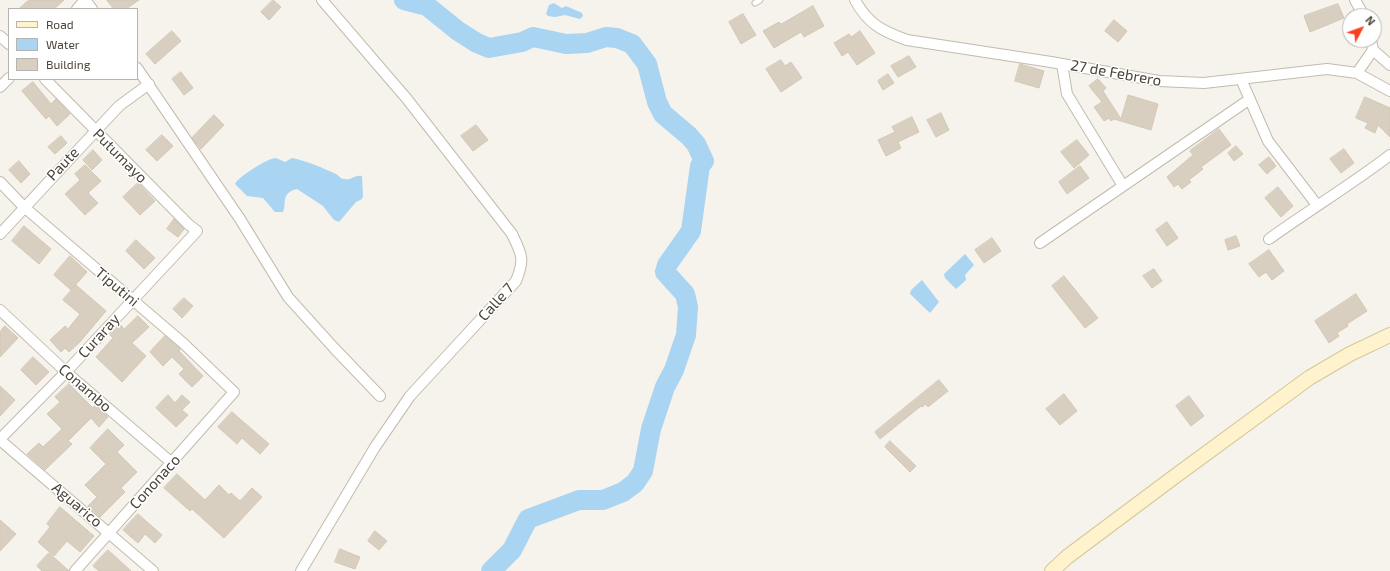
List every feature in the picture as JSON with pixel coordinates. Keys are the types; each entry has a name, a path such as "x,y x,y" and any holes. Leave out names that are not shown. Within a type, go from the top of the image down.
{"street":[{"path":"78,8 85,0 91,8"},
{"name":"Calle 7","path":"302,571 375,447 410,396 516,281 522,266 521,253 512,234 407,99 322,0"},
{"name":"27 de Febrero","path":"855,0 864,15 884,32 907,40 1062,64 1159,81 1204,83 1326,69 1357,73 1390,90"},
{"path":"0,36 8,43"},
{"path":"1357,73 1370,48"},
{"path":"1375,48 1390,65"},
{"path":"1062,64 1067,94 1123,186"},
{"path":"138,69 240,219 288,297 380,396"},
{"path":"0,87 8,79"},
{"path":"1241,79 1268,141 1317,205"},
{"name":"Putumayo","path":"46,80 188,224 197,231"},
{"name":"Paute","path":"0,234 95,130 119,106 149,84"},
{"path":"1040,244 1250,99"},
{"path":"1269,239 1317,205 1369,172 1390,155"},
{"name":"Tiputini","path":"0,182 24,207 183,343 234,392"},
{"name":"Curaray","path":"0,440 66,372 197,231"},
{"name":"Conambo","path":"0,310 66,372 172,463"},
{"path":"1052,571 1067,557 1167,481 1310,378 1350,354 1390,335"},
{"name":"Cononaco","path":"75,571 234,392"},
{"name":"Aguarico","path":"0,440 153,571"}],"lane":[{"path":"755,4 760,0"}],"water":[{"path":"554,3 562,8 566,6 582,13 583,16 580,19 565,15 555,17 548,16 546,14 549,5"},
{"path":"276,158 285,162 292,158 303,161 336,174 343,179 362,176 362,199 356,202 339,222 334,220 323,206 297,189 288,193 286,196 283,212 275,212 263,198 247,196 235,184 254,168"},
{"path":"965,254 974,265 965,275 966,280 956,289 945,278 944,274"},
{"path":"922,280 939,302 930,313 910,294 911,290"}],"building":[{"path":"29,0 64,0 55,8 20,8"},
{"path":"107,0 139,0 127,8 113,8"},
{"path":"273,0 281,7 269,20 261,12"},
{"path":"1338,4 1342,13 1342,19 1310,32 1304,16"},
{"path":"813,6 824,26 804,37 801,32 774,48 763,31 779,22 781,24"},
{"path":"743,14 756,35 741,44 729,22"},
{"path":"1114,20 1127,31 1118,42 1105,31"},
{"path":"172,31 181,41 155,64 146,54"},
{"path":"860,31 875,53 857,65 848,52 842,56 834,43 849,34 851,37"},
{"path":"909,56 916,67 898,77 891,66"},
{"path":"781,60 785,66 791,62 802,78 781,92 766,69"},
{"path":"1020,64 1044,71 1039,88 1015,81"},
{"path":"181,72 193,88 184,95 172,79"},
{"path":"888,74 894,83 883,90 878,81"},
{"path":"1098,79 1106,88 1103,91 1121,119 1128,95 1158,104 1151,130 1114,119 1111,121 1109,118 1104,121 1094,107 1102,102 1089,86"},
{"path":"33,82 51,104 56,99 70,114 57,126 49,116 46,119 22,91"},
{"path":"1365,97 1390,108 1390,137 1378,125 1375,133 1365,128 1368,123 1356,118"},
{"path":"941,113 949,130 936,137 927,120"},
{"path":"214,115 224,125 201,149 192,138"},
{"path":"912,117 919,132 898,142 901,148 886,156 878,140 895,132 892,127"},
{"path":"476,125 488,140 473,151 461,136"},
{"path":"1219,129 1231,145 1201,167 1203,169 1189,180 1191,182 1182,189 1178,184 1174,187 1167,177 1193,155 1190,151"},
{"path":"162,135 173,146 157,161 146,150"},
{"path":"61,136 67,143 55,154 48,147"},
{"path":"1077,140 1089,155 1074,168 1061,152"},
{"path":"1236,146 1243,154 1234,161 1228,153"},
{"path":"1344,149 1354,163 1341,173 1330,159"},
{"path":"93,150 102,160 92,170 83,160"},
{"path":"1269,157 1276,166 1267,174 1259,165"},
{"path":"19,161 30,174 21,183 9,170"},
{"path":"85,165 101,181 88,193 98,203 85,215 65,194 80,180 75,174"},
{"path":"1080,166 1089,178 1067,194 1059,182"},
{"path":"138,183 155,201 140,215 123,197"},
{"path":"1278,187 1293,206 1281,217 1265,198"},
{"path":"174,219 184,229 178,237 167,229"},
{"path":"1167,222 1178,238 1167,246 1156,230"},
{"path":"24,226 51,249 39,264 12,241"},
{"path":"1236,236 1240,246 1228,250 1225,240"},
{"path":"992,238 1001,251 984,263 975,250"},
{"path":"136,240 155,258 144,269 126,251"},
{"path":"1269,250 1284,271 1272,280 1266,272 1259,277 1249,264"},
{"path":"70,256 87,272 71,290 54,275"},
{"path":"1154,269 1162,281 1152,288 1143,276"},
{"path":"1064,276 1098,318 1085,328 1052,286"},
{"path":"76,285 106,311 79,343 69,352 65,348 61,352 50,340 65,326 68,329 80,314 63,300"},
{"path":"1356,294 1367,311 1347,324 1348,326 1337,333 1339,336 1329,343 1315,321"},
{"path":"184,298 193,306 182,318 173,309"},
{"path":"138,316 149,327 132,343 146,356 122,382 96,357 113,338 110,335 120,324 124,329"},
{"path":"5,326 18,338 0,357 0,332"},
{"path":"165,336 180,349 179,351 203,376 192,387 179,374 184,369 172,357 163,366 150,352"},
{"path":"33,357 49,372 36,385 21,370"},
{"path":"939,380 948,391 928,407 926,404 922,407 921,406 880,439 875,432"},
{"path":"69,384 93,408 95,405 108,417 99,427 91,418 68,441 72,444 45,470 27,454 39,443 43,447 62,429 47,414 60,402 55,397"},
{"path":"0,386 15,400 0,416"},
{"path":"1064,394 1077,411 1060,425 1046,409"},
{"path":"168,395 175,403 182,395 190,402 182,410 188,415 176,427 156,408"},
{"path":"1189,396 1204,416 1191,426 1176,406"},
{"path":"232,412 269,444 260,454 242,438 237,444 218,427"},
{"path":"108,429 124,445 117,452 137,472 121,488 125,492 100,517 88,506 97,497 85,485 106,464 90,448"},
{"path":"890,441 916,466 910,472 885,447"},
{"path":"177,474 205,500 219,485 229,495 231,493 240,501 252,488 262,497 224,538 192,509 190,511 164,488"},
{"path":"60,507 94,536 80,552 67,541 54,556 38,542 50,527 47,524"},
{"path":"138,514 162,535 155,543 145,534 138,543 123,530"},
{"path":"0,520 16,534 0,551"},
{"path":"375,531 387,541 379,550 368,541"},
{"path":"340,549 360,557 355,569 335,562"},
{"path":"108,550 131,571 99,571 93,566"},
{"path":"49,553 69,571 42,571 37,566"}],"waterway":[{"path":"404,0 427,6 458,31 477,43 489,48 522,42 533,37 566,44 587,43 606,37 617,38 632,44 647,64 657,102 663,114 689,136 696,144 704,161 700,166 691,231 667,265 665,272 685,294 688,307 686,335 674,370 665,387 651,429 643,471 635,483 623,492 603,500 579,500 528,519 512,550 491,571"}]}
